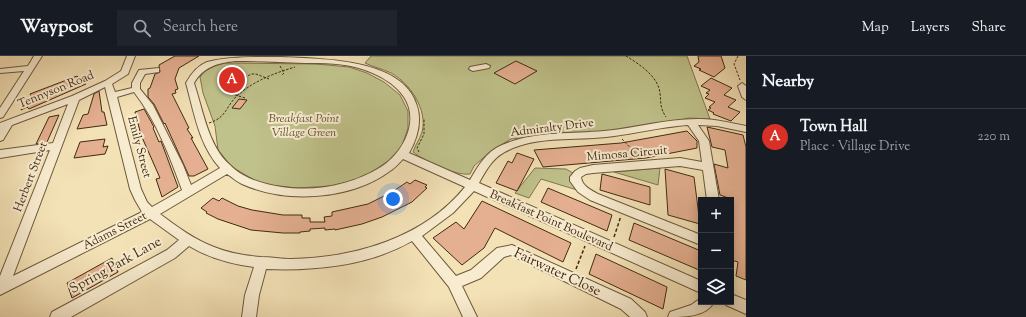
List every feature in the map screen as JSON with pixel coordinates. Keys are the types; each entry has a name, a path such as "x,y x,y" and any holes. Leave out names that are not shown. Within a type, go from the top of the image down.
{"street":[{"path":"0,115 4,102 38,56"},
{"name":"Tennyson Road","path":"4,125 75,98 108,83 125,72 131,56"},
{"path":"356,65 363,56"},
{"path":"295,58 309,61 356,65 385,76 396,82 411,102 414,111 411,140 402,154 371,178 356,184 304,193 287,193 258,186 227,169 215,156 190,83 193,77 199,70 213,62 222,60 282,60 295,58"},
{"path":"473,68 487,67"},
{"path":"0,71 30,68"},
{"path":"154,73 144,71 139,76 136,83 136,89 149,105 178,165 188,192"},
{"name":"Emily Street","path":"108,83 132,174 144,206 152,213"},
{"path":"742,86 746,96"},
{"path":"112,96 136,89"},
{"name":"Herbert Street","path":"1,289 75,98"},
{"path":"690,122 704,141 713,197"},
{"name":"Admiralty Drive","path":"152,213 167,226 212,252 236,258 262,262 293,264 344,260 389,246 414,235 463,197 487,160 493,154 506,147 541,140 616,133 690,122 711,123 746,129"},
{"path":"0,138 4,125"},
{"path":"0,154 57,146"},
{"name":"Breakfast Point Boulevard","path":"402,154 698,286"},
{"name":"Mimosa Circuit","path":"698,239 583,192 577,185 576,176 585,170 647,166 680,162 708,167"},
{"name":"Adams Street","path":"1,289 152,213 227,169"},
{"path":"414,235 454,283 470,317"},
{"name":"Spring Park Lane","path":"57,317 171,254 188,239"},
{"name":"Fairwater Close","path":"454,283 476,274 501,252 512,250 626,304 640,317"},
{"path":"250,317 252,295 262,262"},
{"path":"734,301 746,307"},
{"path":"675,317 703,307 705,305"}],"path":[{"path":"626,56 641,66 654,80 659,88 659,105 661,111 673,124"},
{"path":"738,56 734,64 742,86"},
{"path":"282,60 280,65 284,73 282,75"},
{"path":"204,124 219,120 225,114 227,107 238,95 263,78 300,66 309,61"},
{"path":"245,98 226,92 227,89 247,75 254,74 269,79"},
{"path":"422,157 417,148 423,139 425,131 424,116"},
{"path":"616,133 647,166"},
{"path":"613,240 623,208"},
{"path":"576,270 588,237"}],"green space":[{"path":"371,56 687,56 710,119 689,118 622,130 511,139 491,151 474,166 470,174 456,173 425,160 413,152 422,132 423,124 420,106 411,90 405,83 391,73 365,63"},
{"name":"Breakfast Point Village Green","path":"225,63 316,64 349,67 367,73 384,82 400,95 408,111 408,128 402,146 388,161 363,178 330,186 297,188 261,184 232,167 218,150 215,126 203,93 200,77 208,69"},
{"path":"535,168 566,169 573,173 573,179 577,190 541,179 529,198 515,193"},
{"path":"660,168 658,185 614,172"}],"building":[{"path":"175,56 199,56 179,68 175,79 178,89 175,90 176,93 172,94 189,128 187,129 193,138 191,138 208,169 194,176 189,176 165,123 164,124 154,104 148,97 148,89 150,88 155,74 160,72 159,65"},
{"path":"698,56 721,56 725,68 714,77 694,66 699,62"},
{"path":"516,61 537,71 515,84 494,73"},
{"path":"228,71 243,78 233,84 218,77"},
{"path":"77,76 86,84 29,109 27,107 21,110 25,100 32,97 30,94"},
{"path":"711,78 732,88 724,95 736,100 728,107 740,112 731,121 713,114 714,113 708,110 711,108 709,107 715,102 705,98 709,94 706,93 710,90 701,86"},
{"path":"99,91 102,112 104,112 107,125 77,129 83,115 88,114 94,94"},
{"path":"239,99 247,100 240,109 232,108"},
{"path":"144,109 154,127 153,128 159,142 161,141 178,187 162,197 156,179 160,178 141,135 135,112"},
{"path":"59,115 47,142 36,144 49,117"},
{"path":"707,127 743,135 746,147 746,280 736,276 738,262 734,261 734,197 726,197 720,195 714,164 728,168 725,150 712,147"},
{"path":"687,131 697,141 697,148 646,158 543,167 534,150 621,143"},
{"path":"105,139 103,147 108,146 105,154 74,158 80,142"},
{"path":"517,153 534,159 517,191 496,183 508,161 512,163"},
{"path":"665,169 694,177 698,208 698,223 668,215"},
{"path":"602,174 650,187 650,205 600,190"},
{"path":"415,180 427,185 425,187 427,188 412,202 382,217 362,224 335,230 325,230 325,228 310,229 310,231 300,233 283,233 251,230 218,219 206,213 207,212 201,208 213,198 219,201 222,198 238,206 252,210 283,215 302,215 302,218 310,218 310,222 325,222 324,217 332,216 332,212 368,204 392,192 407,182 410,184"},
{"path":"548,188 612,215 607,231 541,202"},
{"path":"482,201 571,243 563,262 495,228 484,248 462,265 433,238 456,222 464,229"},
{"path":"634,223 698,250 698,270 629,240"},
{"path":"596,254 667,287 663,309 589,274"},
{"path":"112,258 118,272 72,298 67,283"}],"place":[{"name":"Town Hall","path":"232,80"}]}
